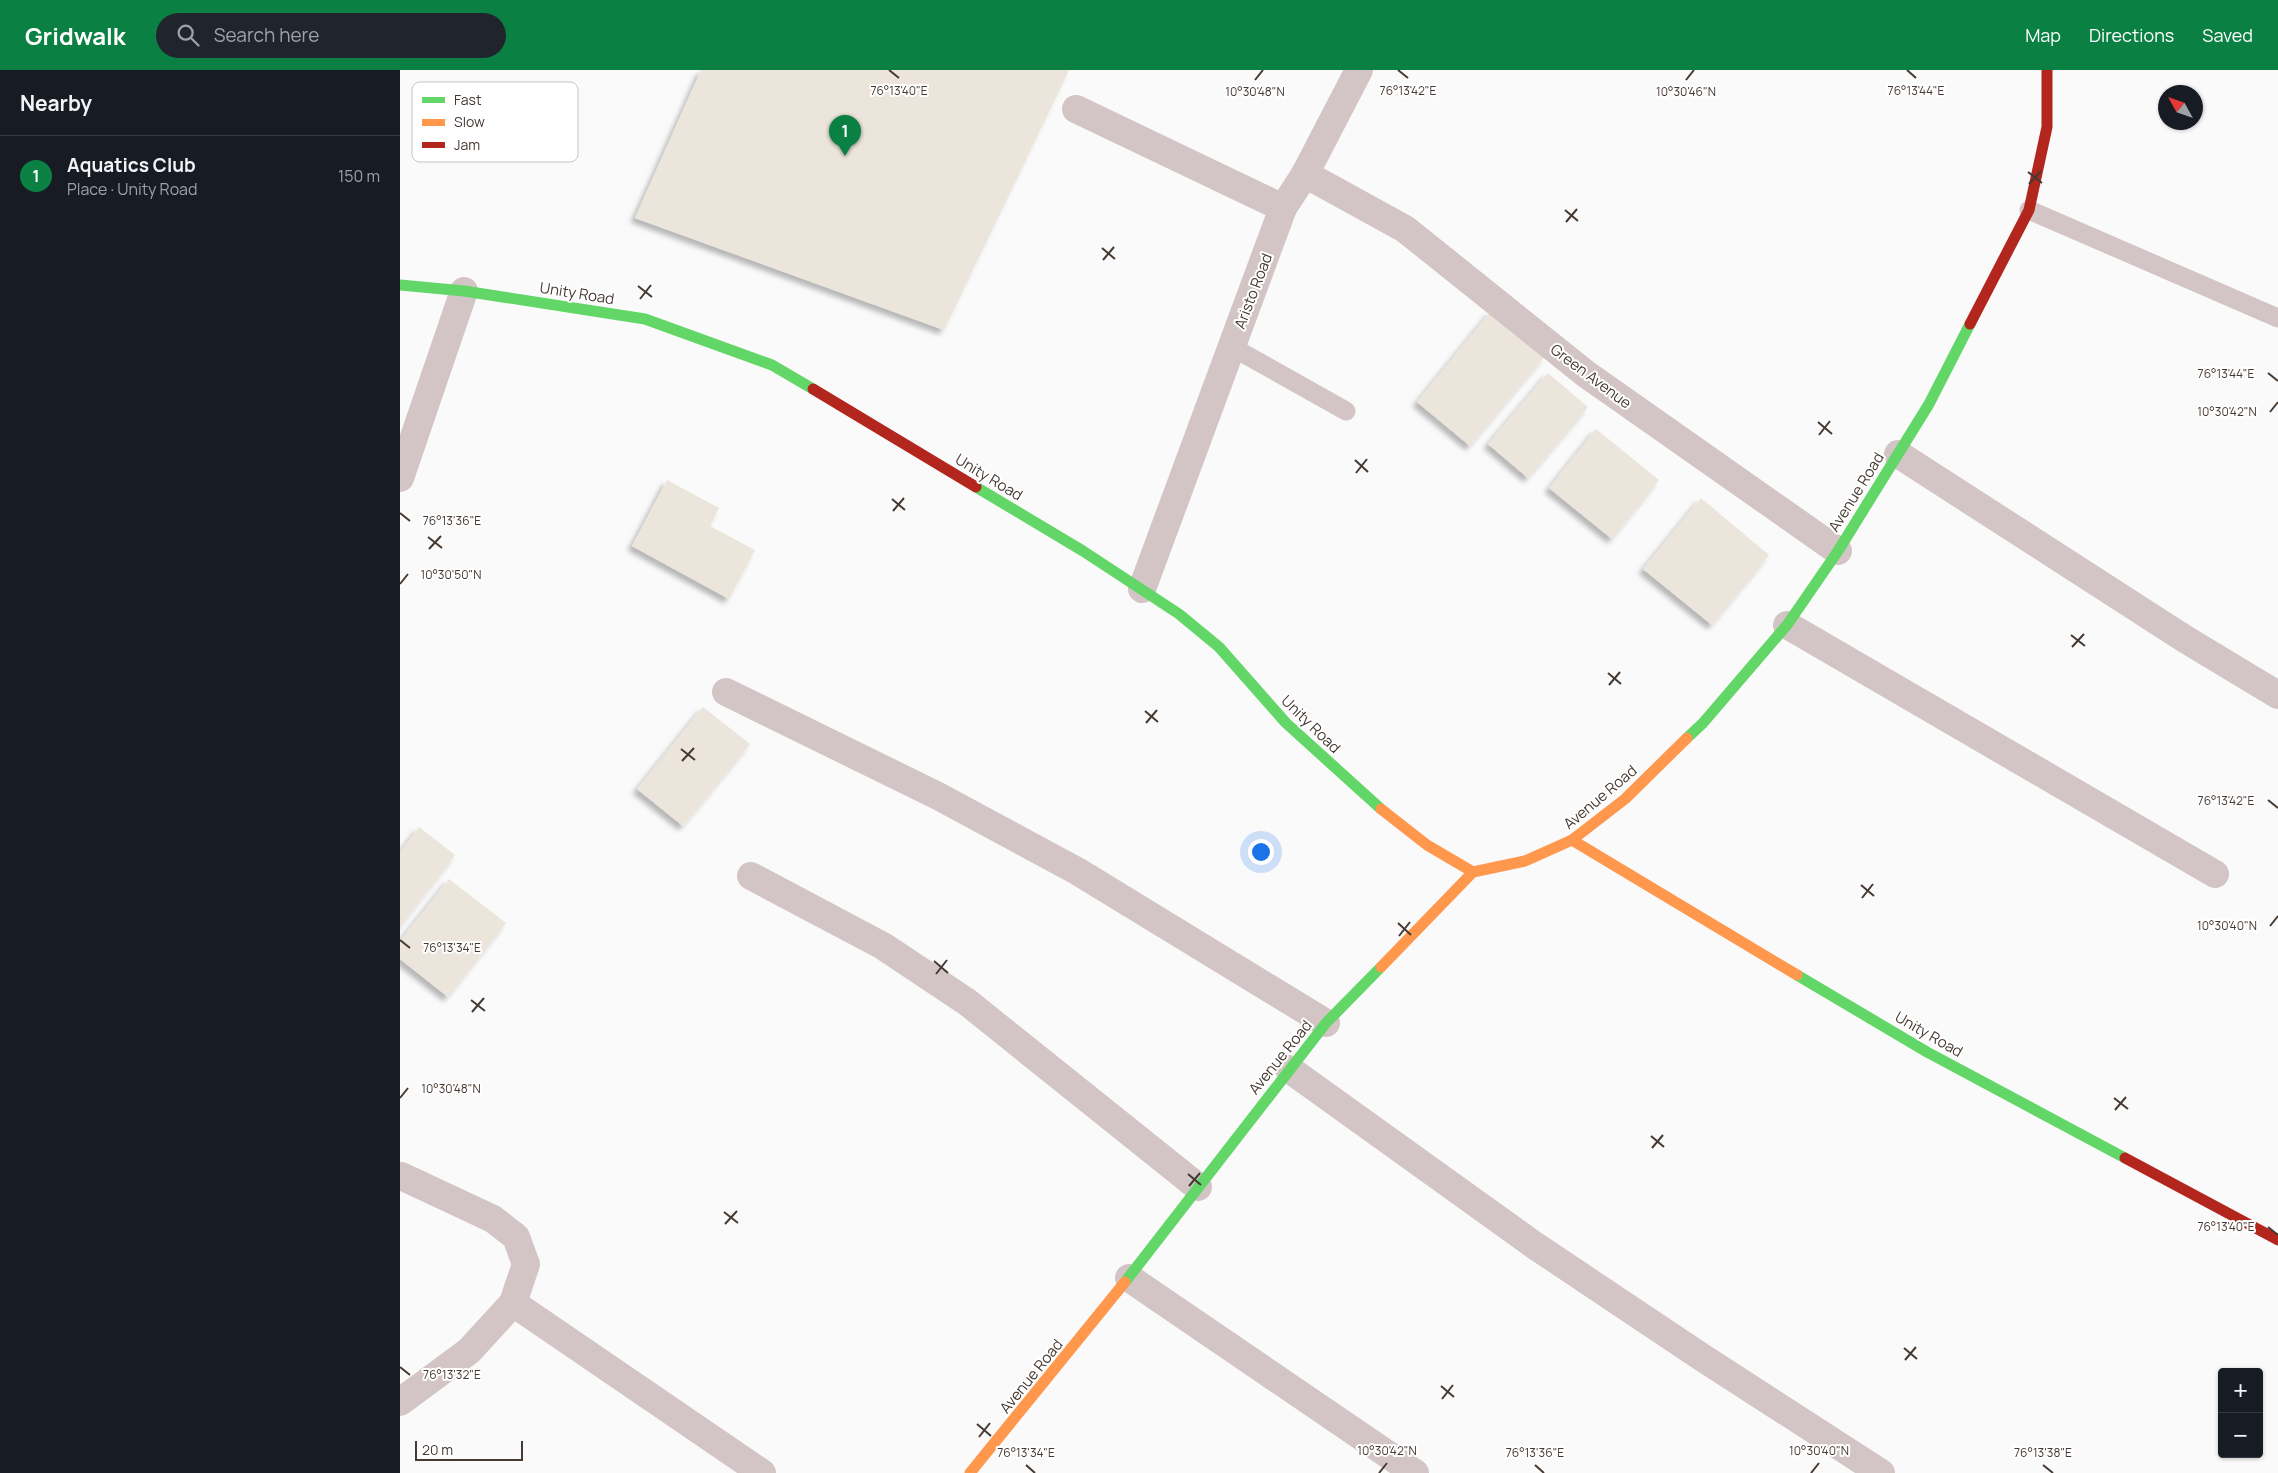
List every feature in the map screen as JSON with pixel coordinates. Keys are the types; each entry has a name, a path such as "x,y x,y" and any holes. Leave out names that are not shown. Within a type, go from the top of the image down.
{"street":[{"name":"Aristo Road","path":"1142,589 1284,208 1306,174 1359,70"},
{"name":"Avenue Road","path":"979,1470 1166,1232 1198,1187 1326,1023 1473,872 1525,861 1572,840 1625,799 1703,723 1787,625 1838,551 1929,404 2029,210 2047,127 2046,70"},
{"path":"1076,109 1284,208"},
{"name":"Green Avenue","path":"1306,174 1349,196 1405,229 1586,374 1838,551"},
{"name":"Unity Road","path":"400,285 464,291 646,319 772,365 1066,541 1179,614 1219,647 1286,723 1375,804 1427,845 1473,872"},
{"path":"400,478 464,291"},
{"path":"1898,454 2185,639 2278,695"},
{"path":"1787,625 2215,874"},
{"path":"726,692 938,796 1077,871 1326,1023"},
{"name":"Unity Road","path":"1572,840 1927,1052 2278,1240"},
{"path":"751,876 883,946 967,1002 1198,1187"},
{"path":"1289,1069 1534,1245 1881,1473"},
{"path":"400,1402 469,1351 513,1303 526,1264 516,1237 493,1219 401,1176"},
{"path":"1129,1278 1415,1473"},
{"path":"513,1303 762,1473"}],"lane":[{"path":"2029,210 2278,318"},
{"path":"1232,347 1346,410"}],"building":[{"path":"701,70 1069,70 944,330 635,218"},
{"path":"1491,311 1545,356 1470,446 1417,402"},
{"path":"1548,373 1588,407 1528,478 1488,444"},
{"path":"1596,429 1659,480 1612,539 1549,488"},
{"path":"667,480 719,508 710,526 755,550 729,599 632,546"},
{"path":"1701,498 1769,555 1712,625 1643,569"},
{"path":"703,707 750,744 683,826 637,789"},
{"path":"419,827 455,855 400,927 400,852"},
{"path":"449,879 506,923 448,997 400,959 400,941"}],"traffic: fast":[{"path":"400,285 464,291 645,319 772,365 813,389"},
{"path":"1687,738 1703,723 1787,625 1838,551 1929,404 1970,324"},
{"path":"976,487 1083,551 1179,614 1219,647 1286,723 1381,809"},
{"path":"1125,1282 1326,1023 1381,967"},
{"path":"1797,975 1927,1052 2125,1158"}],"traffic: slow":[{"path":"1381,967 1473,872 1525,861 1572,840 1625,799 1687,738"},
{"path":"1381,809 1427,845 1473,872"},
{"path":"1572,840 1797,975"},
{"path":"970,1473 1125,1282"}],"traffic: jam":[{"path":"1970,324 2029,210 2047,127 2047,70"},
{"path":"813,389 976,487"},
{"path":"2125,1158 2278,1240"}],"place":[{"name":"Aquatics Club","path":"845,156"}]}
